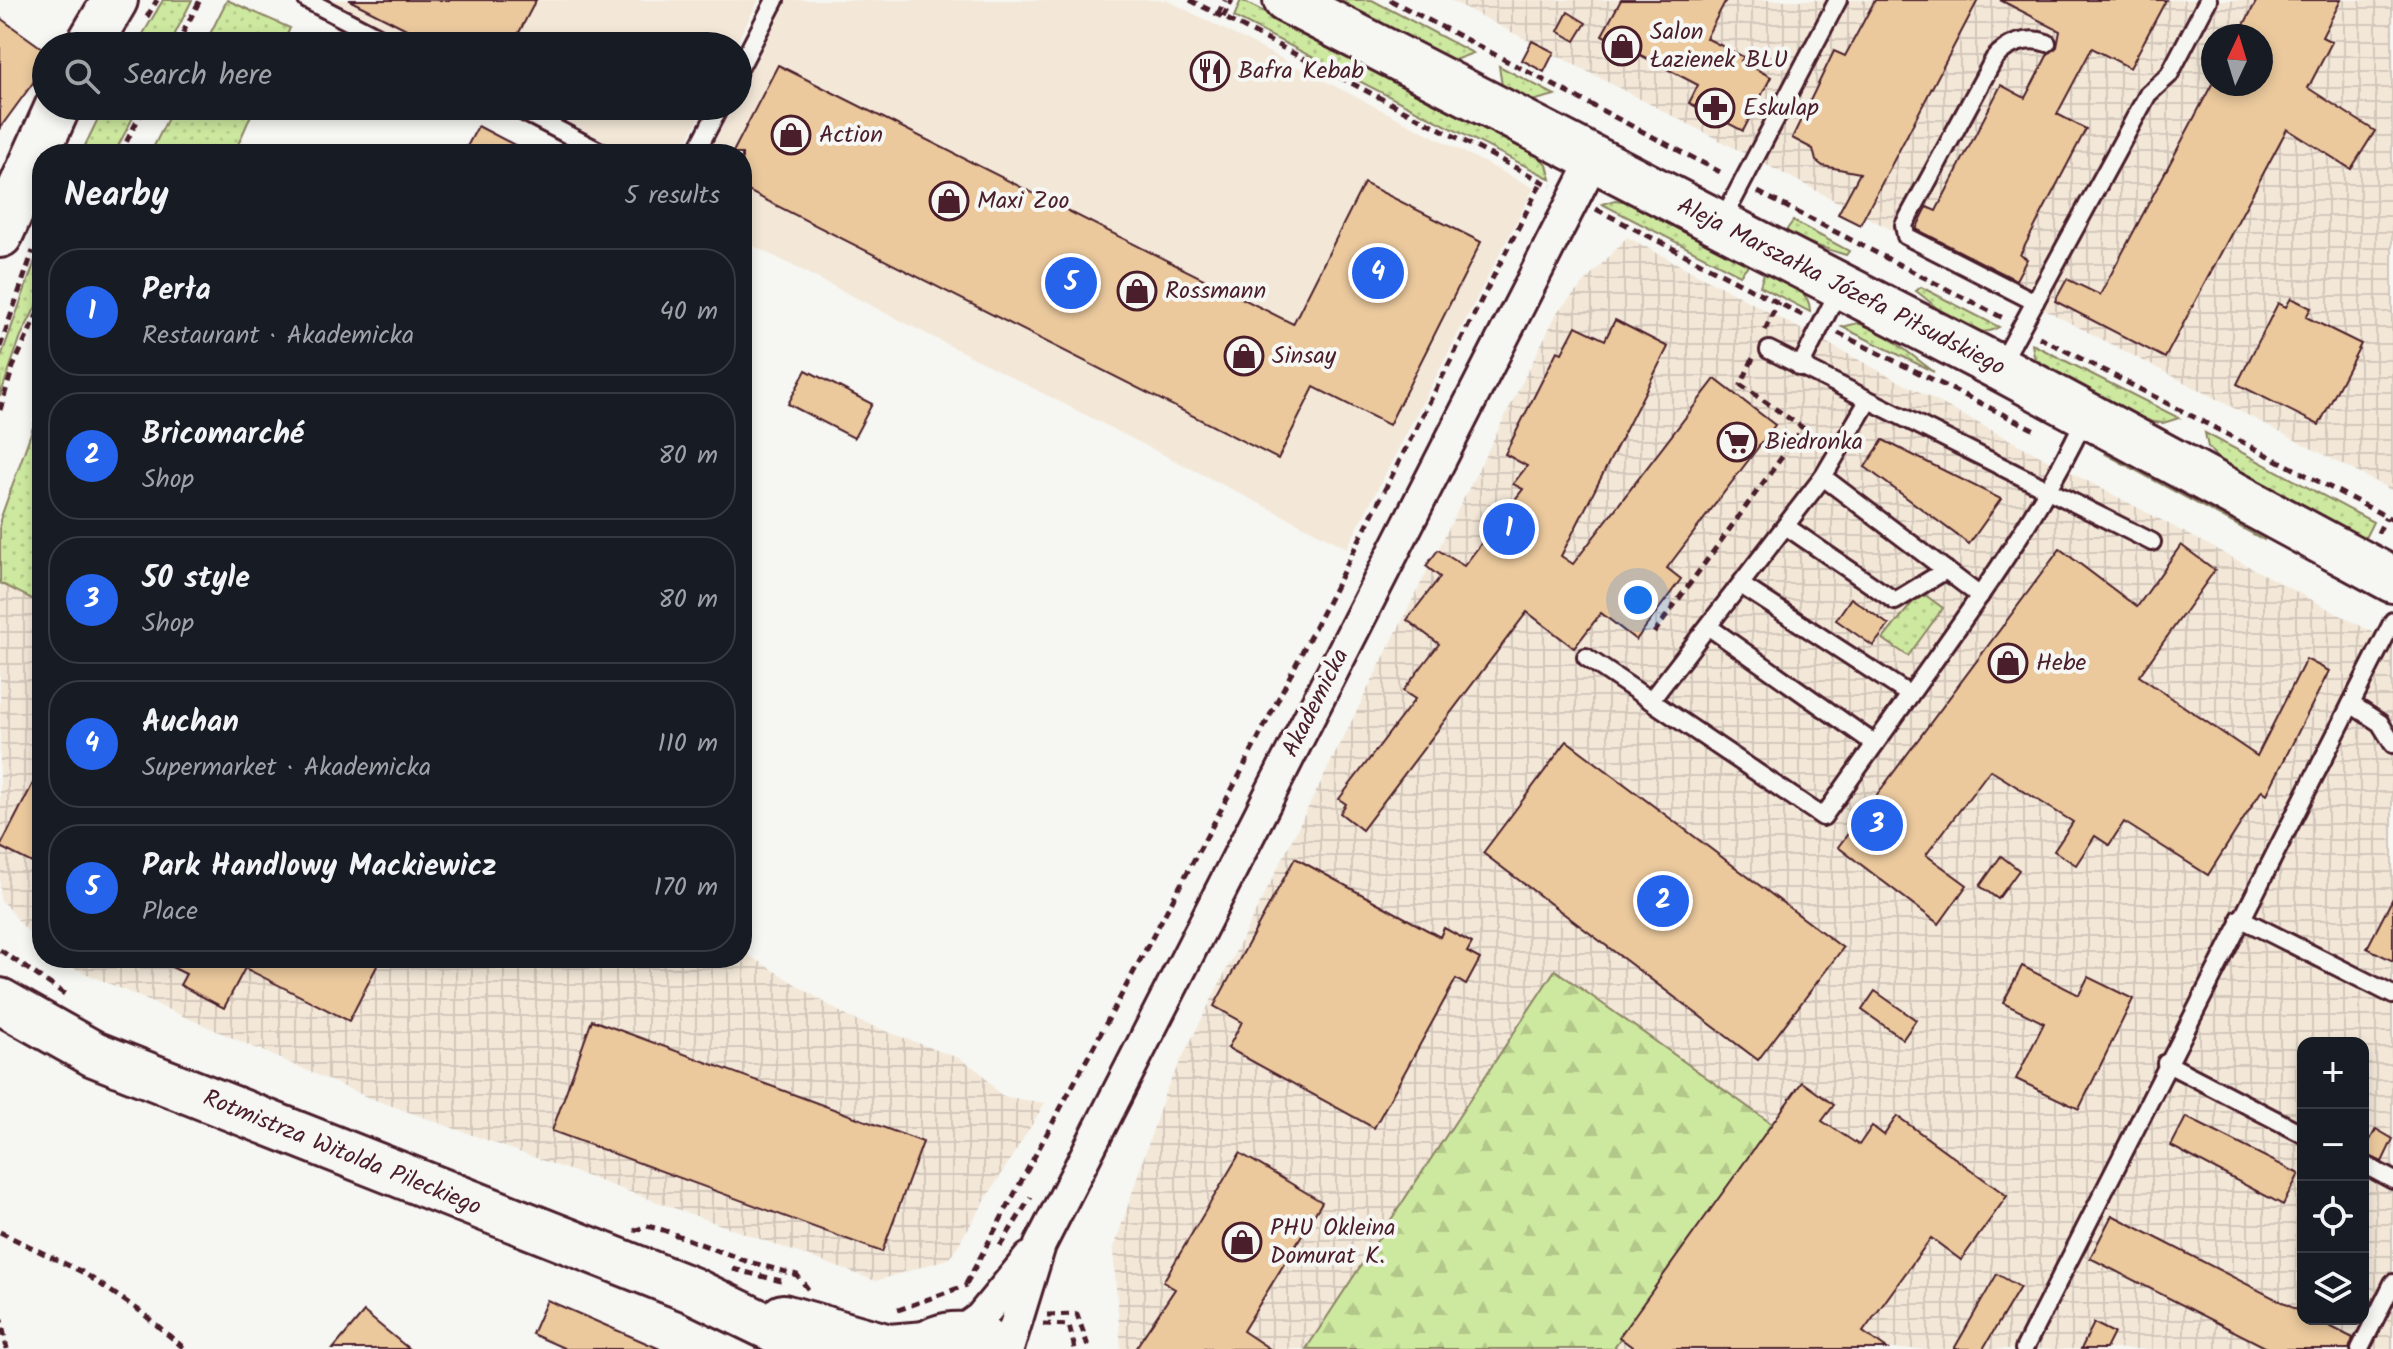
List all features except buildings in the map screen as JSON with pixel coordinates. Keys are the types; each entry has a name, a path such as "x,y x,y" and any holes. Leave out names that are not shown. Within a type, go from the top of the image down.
{"street":[{"path":"96,32 115,0"},
{"name":"Aleja Marszałka Józefa Piłsudskiego","path":"1286,0 1584,180 1720,225 2000,368 2079,430 2393,580"},
{"path":"46,144 53,120"},
{"name":"Akademicka","path":"1007,1340 1040,1245 1584,180"},
{"path":"17,241 32,191"},
{"name":"Rotmistrza Witolda Pileckiego","path":"0,1001 94,1054 692,1290 814,1349"},
{"name":"Akademicka","path":"934,1342 980,1318 1040,1245"},
{"name":"Rotmistrza Witolda Pileckiego","path":"692,1290 889,1347 934,1342"},
{"path":"934,1342 978,1338 1007,1340"}],"lane":[{"path":"307,0 369,32"},
{"path":"752,44 775,0"},
{"path":"1720,225 1838,0"},
{"path":"2000,368 2148,94 2169,75 2208,0"},
{"path":"2035,302 1903,232 1907,218 1994,59 2001,51 2025,41 2047,43"},
{"path":"539,120 586,144"},
{"path":"700,144 713,120"},
{"path":"1800,367 1841,286"},
{"path":"1769,350 2152,542"},
{"path":"1651,700 1787,527 1823,477 1868,401"},
{"path":"1586,657 1823,817 1980,596 2047,491 2079,430"},
{"path":"1823,477 1980,596"},
{"path":"1787,527 1895,601 1946,570"},
{"path":"1741,585 1910,695"},
{"path":"2024,1349 2166,1063 2393,621"},
{"path":"1709,627 1875,744"},
{"path":"2351,704 2380,723 2393,744"},
{"path":"2240,918 2393,995"},
{"path":"2166,1063 2297,1131"},
{"path":"2369,1167 2393,1180"},
{"path":"2360,1349 2393,1283"}],"path":[{"path":"183,32 200,0"},
{"path":"1190,0 1542,181 1584,180 1778,302 1822,325 2079,430"},
{"path":"1220,15 1225,0"},
{"path":"1220,15 1232,0"},
{"path":"1390,0 2393,520"},
{"path":"125,144 138,120"},
{"path":"966,1284 1231,793 1542,181"},
{"path":"0,347 17,241"},
{"path":"1654,633 1803,428 1741,385 1778,302"},
{"path":"0,410 13,367 32,326"},
{"path":"627,1234 651,1227 797,1275 813,1301"},
{"path":"0,1232 84,1273 140,1311 185,1349"},
{"path":"0,1315 7,1349"},
{"path":"1007,1340 1069,1325 1075,1349"}],"shaded area":[{"path":"331,0 759,0 742,32 393,32"},
{"path":"787,0 1167,0 1534,188 1347,548 752,245 752,144 713,144 726,120 752,120 752,69"},
{"path":"1450,0 2393,0 2393,491"},
{"path":"564,120 698,120 685,144 611,144"},
{"path":"1627,237 2393,643 2393,1349 1121,1349 1113,1251 1166,1090 1558,311"},
{"path":"0,583 32,599 32,936 0,899"},
{"path":"752,957 848,1017 961,1059 981,1073 1001,1096 1045,1103 950,1258 876,1281 367,1097 74,968 752,968"}],"green space":[{"path":"163,0 192,0 176,32 144,32"},
{"path":"227,0 290,28 288,32 211,32"},
{"path":"1241,0 1533,151 1547,165 1551,179 1234,17"},
{"path":"1330,0 1372,0 1473,53 1452,61"},
{"path":"1499,66 1555,95 1528,102 1502,86"},
{"path":"97,120 132,120 119,144 86,144"},
{"path":"167,120 249,120 238,144 155,144"},
{"path":"1615,200 1630,202 1749,264 1740,275 1602,204"},
{"path":"1793,221 1849,251 1846,255 1783,235"},
{"path":"32,269 32,315 0,396 0,360"},
{"path":"1764,273 1801,291 1810,312 1760,286"},
{"path":"1921,287 1999,327 1988,331 1965,328 1916,291"},
{"path":"1858,323 1883,333 1934,372 1842,327"},
{"path":"2032,344 2179,418 2163,423 2146,421 2041,367 2034,356"},
{"path":"32,430 32,599 0,583 0,520"},
{"path":"2205,433 2373,522 2364,540 2221,462 2208,447"},
{"path":"2104,453 2123,455 2265,533 2264,540"},
{"path":"1921,592 1943,608 1908,656 1883,639"},
{"path":"1555,970 1772,1124 1615,1346 1617,1349 1306,1349"}],"place":[{"name":"Salon Łazienek BLU","path":"1622,46"},
{"name":"Bafra Kebab","path":"1210,71"},
{"name":"Eskulap","path":"1715,108"},
{"name":"Action","path":"791,135"},
{"name":"Maxi Zoo","path":"949,201"},
{"name":"Auchan","path":"1378,273"},
{"name":"Park Handlowy Mackiewicz","path":"1071,283"},
{"name":"Rossmann","path":"1137,291"},
{"name":"Sinsay","path":"1244,356"},
{"name":"Biedronka","path":"1737,442"},
{"name":"Perła","path":"1509,529"},
{"name":"Hebe","path":"2008,663"},
{"name":"50 style","path":"1877,825"},
{"name":"Bricomarché","path":"1663,901"},
{"name":"PHU Okleina Domurat K.","path":"1242,1242"}]}
